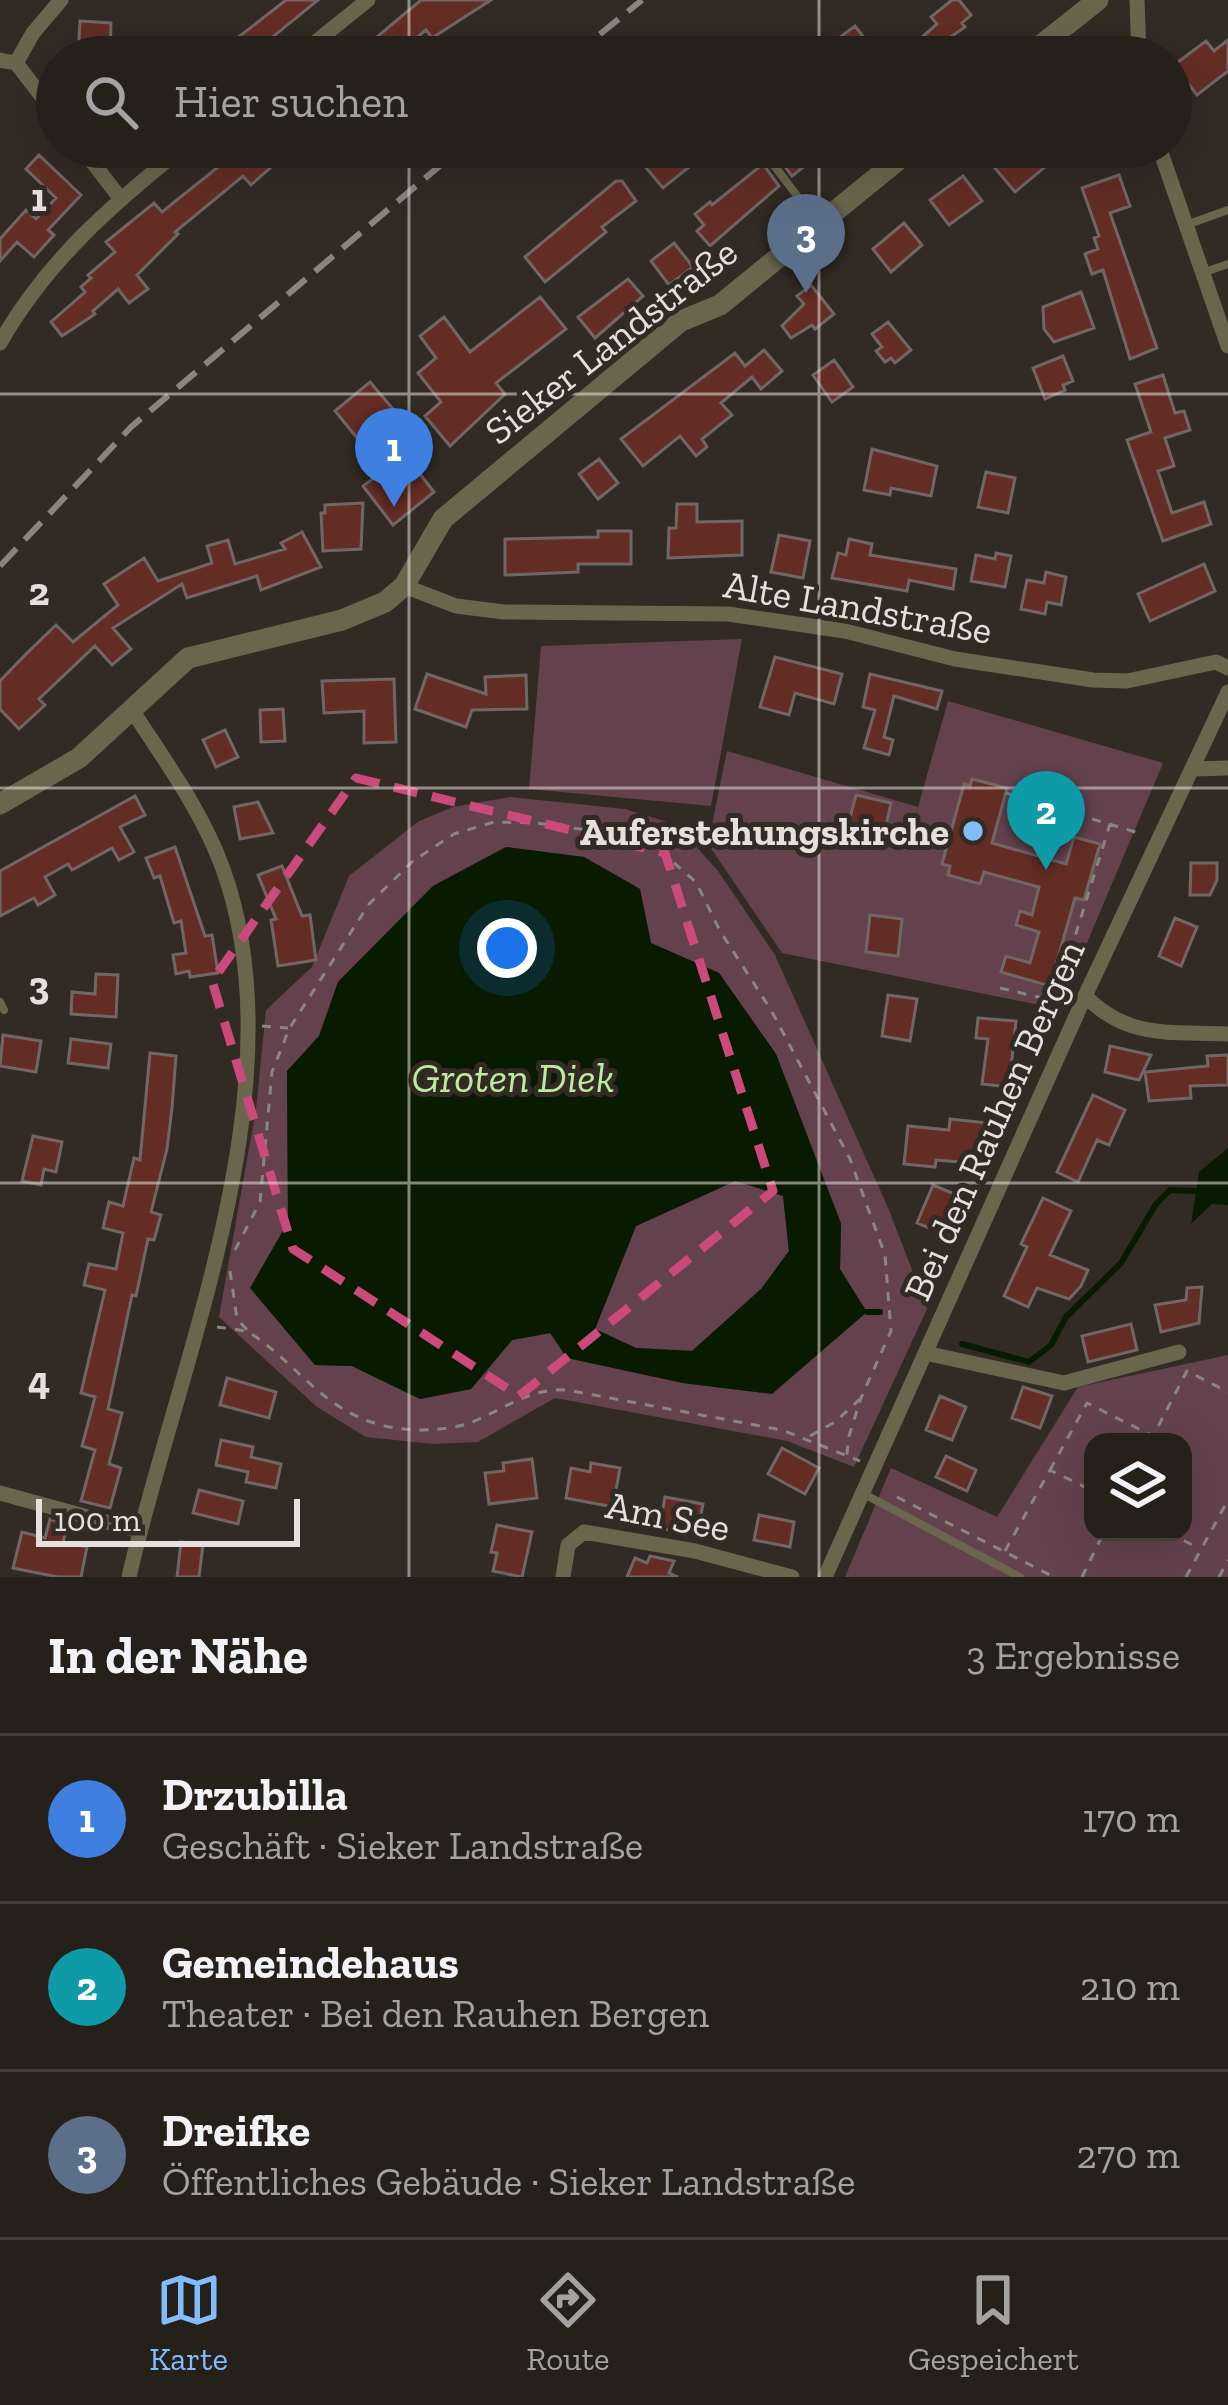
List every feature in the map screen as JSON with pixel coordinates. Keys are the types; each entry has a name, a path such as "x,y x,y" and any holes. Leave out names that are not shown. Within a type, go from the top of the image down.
{"street":[{"path":"36,92 8,61 61,0"},
{"path":"323,36 368,0"},
{"path":"1053,36 1098,0"},
{"path":"1137,0 1138,36"},
{"path":"97,168 120,198"},
{"path":"0,343 25,298 68,248 158,168"},
{"name":"Sieker Landstraße","path":"404,586 442,519 681,321 720,305 887,168"},
{"path":"1166,168 1228,346"},
{"path":"0,804 79,758 188,658 342,620 385,602 404,586"},
{"name":"Alte Landstraße","path":"404,586 455,606 504,612 728,614 845,631 955,658 1093,680 1127,681 1216,662 1228,668"},
{"name":"Bei den Rauhen Bergen","path":"825,1577 1085,996 1228,692"},
{"path":"129,1577 198,1323 239,1137 248,1024 247,965 224,871 206,827 132,710"},
{"path":"1194,769 1228,768"},
{"path":"1085,996 1106,1016 1134,1029 1228,1034"},
{"path":"925,1353 1064,1383 1179,1352"},
{"path":"0,1493 140,1532"},
{"name":"Am See","path":"562,1577 568,1545 584,1532 695,1551 793,1577"}],"lane":[{"path":"776,168 818,223"},
{"path":"1185,226 1228,210"},
{"path":"1201,274 1228,264"},
{"path":"862,1493 1020,1577"}],"path":[{"path":"1006,793 1161,839"},
{"path":"847,1455 861,1398 891,1331 885,1255 857,1178 806,1073 719,931 696,882 659,850 616,834 538,823 494,822 454,834 413,861 369,904 289,1028 272,1072 260,1202 230,1262 237,1319 315,1392 375,1424 405,1430 468,1424 518,1398 548,1389 807,1438 873,1468"},
{"path":"1000,988 1055,1001 1110,824"},
{"path":"248,1024 289,1028"},
{"path":"198,1323 250,1333"},
{"path":"1155,1433 1187,1371 1228,1392"},
{"path":"807,1438 835,1422 861,1398"},
{"path":"1005,1551 1087,1402 1141,1433"},
{"path":"1050,1470 1084,1487"},
{"path":"883,1504 899,1495 1054,1577"},
{"path":"1186,1577 1228,1500"},
{"path":"1082,1577 1099,1541"},
{"path":"1184,1541 1201,1550"},
{"path":"1219,1577 1228,1560"}],"highlighted area":[{"path":"356,778 665,853 773,1191 519,1396 293,1249 212,981"}],"shaded area":[{"path":"742,639 711,806 529,789 541,646"},
{"path":"948,701 1163,763 1059,1009 782,953 708,844 727,751 918,807"},
{"path":"510,797 625,809 677,825 718,871 775,955 889,1210 927,1309 854,1467 787,1441 555,1398 478,1442 433,1444 366,1437 317,1407 219,1317 256,1109 266,1010 312,967 349,876 419,821 453,807","holes":["506,847 584,857 640,889 651,943 719,973 776,1054 841,1223 840,1269 772,1394 683,1383 567,1358 551,1333 512,1340 471,1389 420,1399 352,1366 315,1365 251,1288 288,1222 287,1071 319,1036 338,982 433,886"]},
{"path":"736,1181 783,1195 789,1251 761,1289 692,1351 636,1348 595,1329 636,1226"},
{"path":"1228,1355 1228,1577 845,1577 891,1468 997,1517 1078,1387"}],"water":[{"name":"Groten Diek","path":"506,847 584,857 640,889 651,943 719,973 776,1054 841,1224 840,1269 867,1312 772,1394 683,1383 567,1358 550,1333 512,1340 471,1389 420,1399 352,1366 315,1365 250,1288 288,1222 287,1071 319,1036 338,982 433,886","holes":["735,1181 783,1196 789,1251 761,1289 692,1351 636,1348 595,1329 636,1226"]},
{"path":"1228,1148 1228,1205 1212,1204 1191,1224 1199,1172"}],"building":[{"path":"286,0 318,0 274,36 240,36"},
{"path":"421,0 491,0 435,36 426,30 419,36 378,36"},
{"path":"952,0 959,0 971,15 952,36 923,36 937,24 931,17"},
{"path":"80,21 111,23 111,36 79,36"},
{"path":"855,26 863,36 841,36"},
{"path":"1228,40 1228,71 1197,95 1192,88 1192,52 1206,41 1214,51"},
{"path":"36,158 36,168 53,168 81,195 48,230 54,235 34,257 17,242 0,261 0,239 26,210 36,219 56,198 26,169"},
{"path":"217,168 270,168 251,185 243,176 175,232 178,234 137,275 148,289 129,303 118,289 95,314 62,336 51,322 85,292 81,287 91,278 88,275 115,252 106,242 154,203 162,212"},
{"path":"646,168 688,168 663,188"},
{"path":"758,168 766,168 779,186 710,246 697,231 704,225 695,214"},
{"path":"995,168 1044,168 1015,192"},
{"path":"1119,175 1130,206 1110,213 1157,348 1130,359 1103,270 1092,274 1085,254 1098,249 1094,238 1099,236 1082,188"},
{"path":"963,176 982,201 949,225 930,200"},
{"path":"616,181 622,181 636,201 545,282 525,257"},
{"path":"904,223 922,245 891,272 873,249"},
{"path":"674,243 693,267 669,285 651,261"},
{"path":"628,279 643,296 595,338 578,317"},
{"path":"811,285 834,314 815,329 812,325 791,338 782,326 804,304 797,296"},
{"path":"1081,292 1094,328 1054,342 1044,329 1043,307"},
{"path":"540,297 566,329 496,383 505,394 450,446 425,416 441,402 418,373 436,358 420,336 444,317 470,352"},
{"path":"888,322 911,350 895,363 891,358 885,362 876,351 882,347 872,334"},
{"path":"764,350 782,371 761,389 752,377 721,403 732,415 702,439 707,447 696,456 680,436 643,466 621,439 735,353 745,366"},
{"path":"1063,356 1073,381 1045,399 1033,368"},
{"path":"834,360 853,387 832,402 813,375"},
{"path":"1163,375 1175,413 1184,411 1190,430 1165,438 1174,466 1158,471 1172,513 1204,502 1211,524 1163,541 1127,440 1151,432 1135,384"},
{"path":"370,382 393,409 358,439 335,411"},
{"path":"872,449 937,466 931,496 891,488 890,495 864,490"},
{"path":"599,459 618,483 598,499 579,474"},
{"path":"986,472 1015,478 1008,513 978,507"},
{"path":"420,474 434,492 393,525 363,486 378,475 393,495"},
{"path":"363,503 361,549 323,551 321,513 325,505"},
{"path":"677,504 697,504 697,522 742,521 742,555 668,558 669,528 676,528"},
{"path":"598,531 631,531 631,564 578,564 578,572 505,575 505,539 598,537"},
{"path":"302,532 321,567 261,590 257,576 187,598 182,584 113,628 131,649 112,665 95,646 39,699 45,705 19,729 0,709 0,681 56,625 73,642 118,605 104,584 144,558 158,581 212,563 207,546 228,540 235,564 285,549 281,543"},
{"path":"779,535 810,541 803,578 771,572"},
{"path":"849,539 872,544 870,555 956,569 953,589 909,580 907,591 832,578 838,553 846,555"},
{"path":"996,553 1011,556 1005,587 971,581 976,555 995,559"},
{"path":"1204,564 1215,591 1150,621 1138,594"},
{"path":"1046,572 1066,577 1061,605 1047,602 1045,614 1021,609 1027,580 1044,583"},
{"path":"775,657 842,674 834,704 795,693 789,715 760,707"},
{"path":"427,674 486,694 485,677 526,675 527,709 472,710 466,727 415,709"},
{"path":"870,674 942,691 937,709 894,696 884,737 893,740 889,755 864,748 875,710 863,707"},
{"path":"394,679 396,742 364,743 364,711 324,713 322,681"},
{"path":"283,709 285,741 261,742 260,710"},
{"path":"225,730 238,757 216,767 203,740"},
{"path":"972,779 1007,788 992,843 1066,864 1074,837 1100,844 1084,900 1075,898 1050,986 1001,972 1006,956 1030,963 1039,932 1016,925 1020,911 1032,915 1039,887 984,872 980,884 948,875 950,866 942,864 964,784 970,786"},
{"path":"856,795 891,803 882,843 846,834"},
{"path":"135,796 145,815 120,827 134,852 119,860 112,848 72,870 68,864 45,877 55,895 38,905 34,898 0,916 0,871"},
{"path":"258,802 273,833 240,839 234,807"},
{"path":"175,847 205,936 212,935 218,973 176,974 173,955 186,953 181,921 174,923 160,876 154,878 146,858"},
{"path":"1191,863 1217,863 1217,880 1210,895 1190,895"},
{"path":"282,866 302,916 310,915 316,960 278,966 271,920 276,919 258,875"},
{"path":"870,915 902,919 898,956 866,952"},
{"path":"1175,918 1197,927 1181,966 1159,956"},
{"path":"96,974 118,975 116,1017 71,1014 72,992 95,994"},
{"path":"888,995 917,999 910,1041 882,1036"},
{"path":"978,1018 1016,1021 1009,1087 982,1084 988,1039 976,1038"},
{"path":"3,1035 41,1041 36,1072 0,1066"},
{"path":"71,1039 111,1044 108,1068 68,1063"},
{"path":"1110,1046 1151,1055 1139,1080 1105,1072"},
{"path":"150,1053 176,1056 172,1108 151,1212 161,1215 154,1240 148,1239 136,1296 132,1295 108,1409 122,1413 109,1464 121,1468 110,1508 81,1501 95,1450 82,1446 95,1397 81,1393 105,1290 84,1285 89,1264 116,1269 123,1233 103,1228 109,1202 123,1206 134,1158 140,1160"},
{"path":"1228,1055 1228,1085 1190,1086 1191,1098 1149,1101 1145,1072 1208,1066 1207,1056"},
{"path":"1093,1095 1125,1110 1109,1145 1097,1140 1078,1182 1057,1172"},
{"path":"950,1119 988,1123 984,1164 936,1160 935,1167 904,1164 908,1126 949,1130"},
{"path":"33,1136 62,1142 56,1172 44,1169 41,1185 22,1181"},
{"path":"933,1185 969,1200 953,1238 917,1223"},
{"path":"1043,1198 1071,1211 1050,1255 1088,1270 1069,1299 1037,1288 1028,1307 1004,1296"},
{"path":"1202,1287 1199,1323 1161,1332 1155,1305 1186,1300 1187,1288"},
{"path":"1131,1324 1137,1350 1088,1362 1082,1336"},
{"path":"227,1378 276,1392 269,1418 220,1405"},
{"path":"1023,1387 1052,1396 1040,1428 1012,1418"},
{"path":"940,1396 966,1407 952,1440 926,1430"},
{"path":"221,1440 253,1447 251,1457 281,1464 276,1488 246,1482 248,1472 216,1465"},
{"path":"782,1448 819,1468 805,1494 768,1474"},
{"path":"946,1456 976,1470 967,1491 936,1477"},
{"path":"532,1459 537,1498 489,1504 485,1473 504,1471 503,1463"},
{"path":"591,1463 620,1468 613,1507 566,1498 571,1468 590,1472"},
{"path":"199,1490 243,1501 238,1524 193,1513"},
{"path":"665,1497 703,1504 697,1535 659,1528"},
{"path":"759,1515 794,1522 790,1547 754,1540"},
{"path":"50,1519 68,1524 63,1542 87,1547 81,1577 13,1568 22,1532 45,1538"},
{"path":"497,1525 532,1532 522,1577 493,1571 497,1553 491,1552"},
{"path":"181,1542 203,1544 199,1577 177,1577"},
{"path":"650,1556 674,1561 669,1573 678,1577 627,1577 635,1558 647,1563"}],"waterway":[{"path":"962,1344 1029,1362 1051,1345 1066,1317 1121,1263 1156,1204 1170,1190 1194,1191"},
{"path":"867,1312 880,1312"}],"railway":[{"path":"598,36 642,0"},
{"path":"0,566 131,427 437,168"}],"place":[{"name":"Dreifke","path":"806,293"},
{"name":"Drzubilla","path":"394,507"},
{"name":"Auferstehungskirche","path":"973,831"},
{"name":"Gemeindehaus","path":"1046,870"}]}
